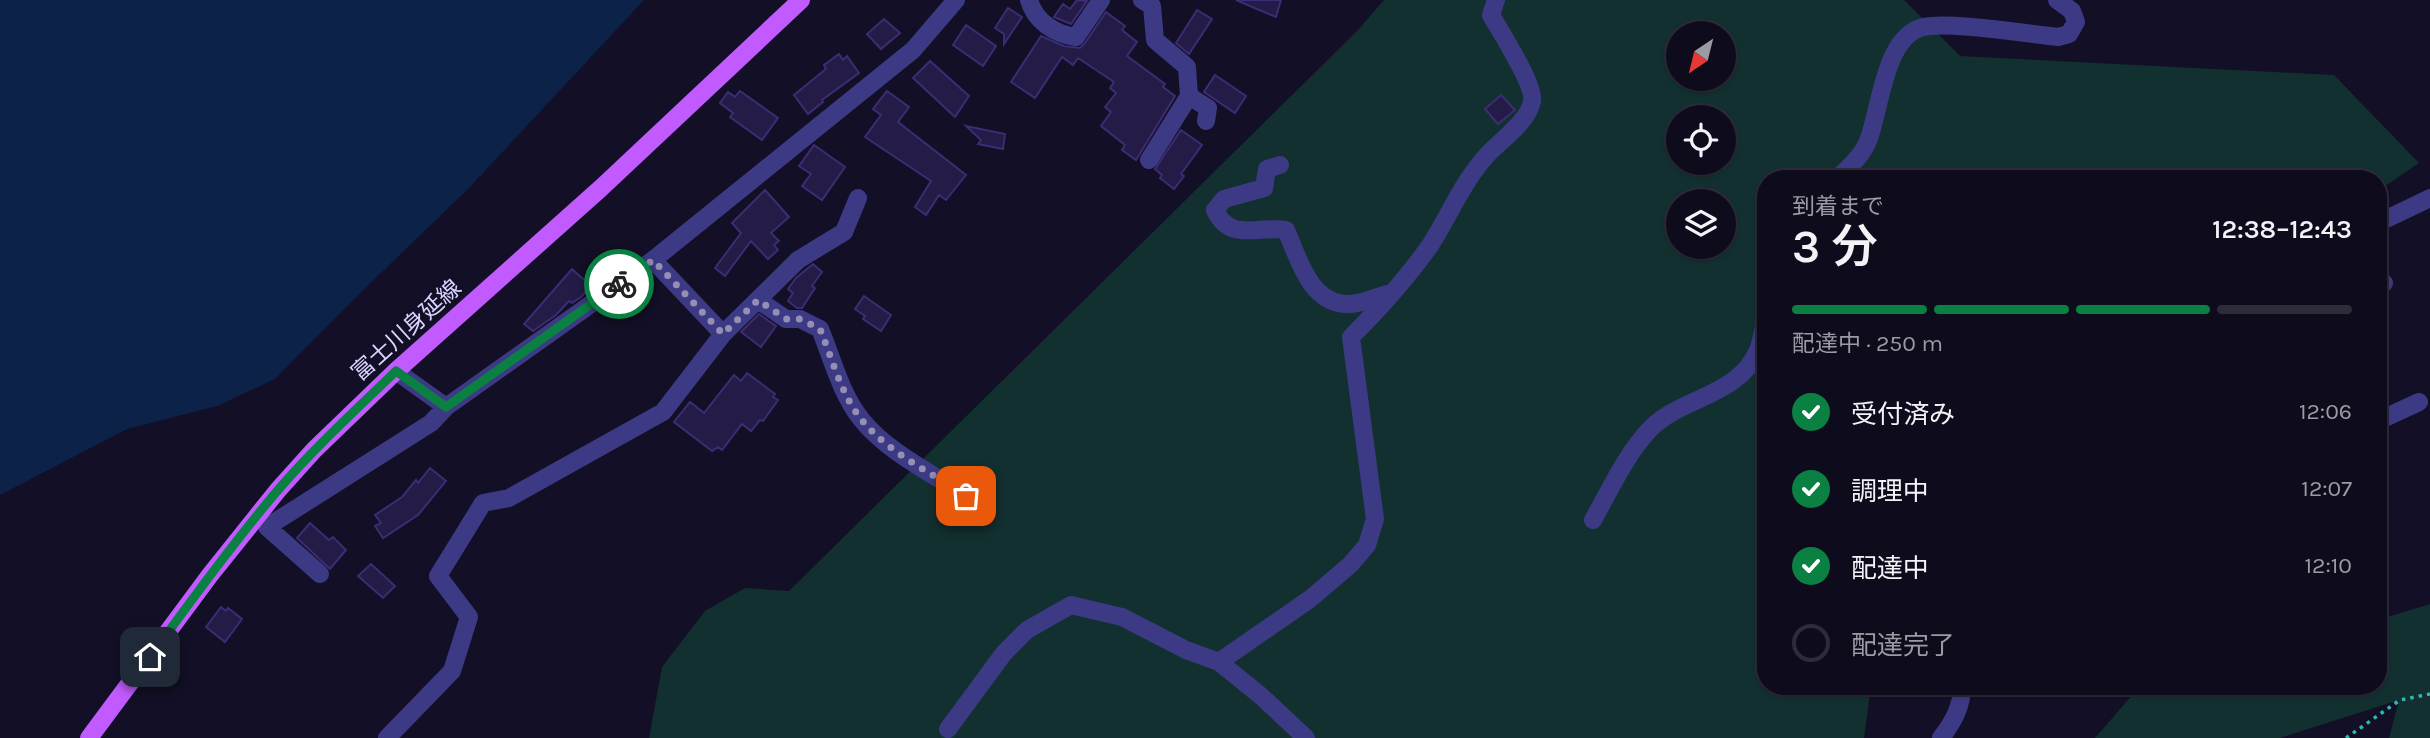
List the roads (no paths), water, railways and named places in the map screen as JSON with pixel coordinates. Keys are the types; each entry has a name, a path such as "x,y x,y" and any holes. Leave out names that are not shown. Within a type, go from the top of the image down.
{"main road":[{"name":"富士川身延線","path":"89,738 210,575 314,450 396,371 601,188 801,0"}],"street":[{"path":"320,575 267,527 430,423 446,407 653,260 913,50 956,0"},
{"path":"1029,0 1033,14 1061,35 1076,37 1101,0"},
{"path":"1219,663 1310,599 1351,564 1367,545 1375,519 1351,337 1430,244 1461,188 1488,155 1522,121 1532,101 1529,83 1491,15 1496,0"},
{"path":"1846,170 1858,158 1868,141 1886,72 1905,37 1920,28 1943,26 2058,37 2069,34 2076,22 2072,11 2057,0"},
{"path":"1149,160 1189,96 1187,67 1155,40 1152,2"},
{"path":"1189,96 1208,108 1206,121"},
{"path":"1280,165 1267,169 1264,188 1224,199 1216,210 1220,219 1227,226 1240,231 1273,228 1286,230 1314,289 1329,301 1350,304 1391,293"},
{"path":"387,738 452,671 469,617 438,576 484,503 509,498 663,412 723,334 798,260 844,232 858,198"},
{"path":"2387,219 2430,198"},
{"path":"653,260 723,334"},
{"path":"758,300 786,319 800,319 820,329 848,398 861,419 888,444 966,496"},
{"path":"1593,520 1629,454 1653,426 1681,407 1725,388 1745,371 1757,352"},
{"path":"396,371 446,407"},
{"path":"2387,418 2419,402"},
{"path":"948,729 1004,653 1027,630 1070,605 1122,617 1186,650 1219,663 1261,696 1307,738"},
{"path":"1941,738 1955,719 1962,695"}],"water":[{"path":"0,0 644,0 468,189 275,379 217,406 127,429 0,495"}]}
